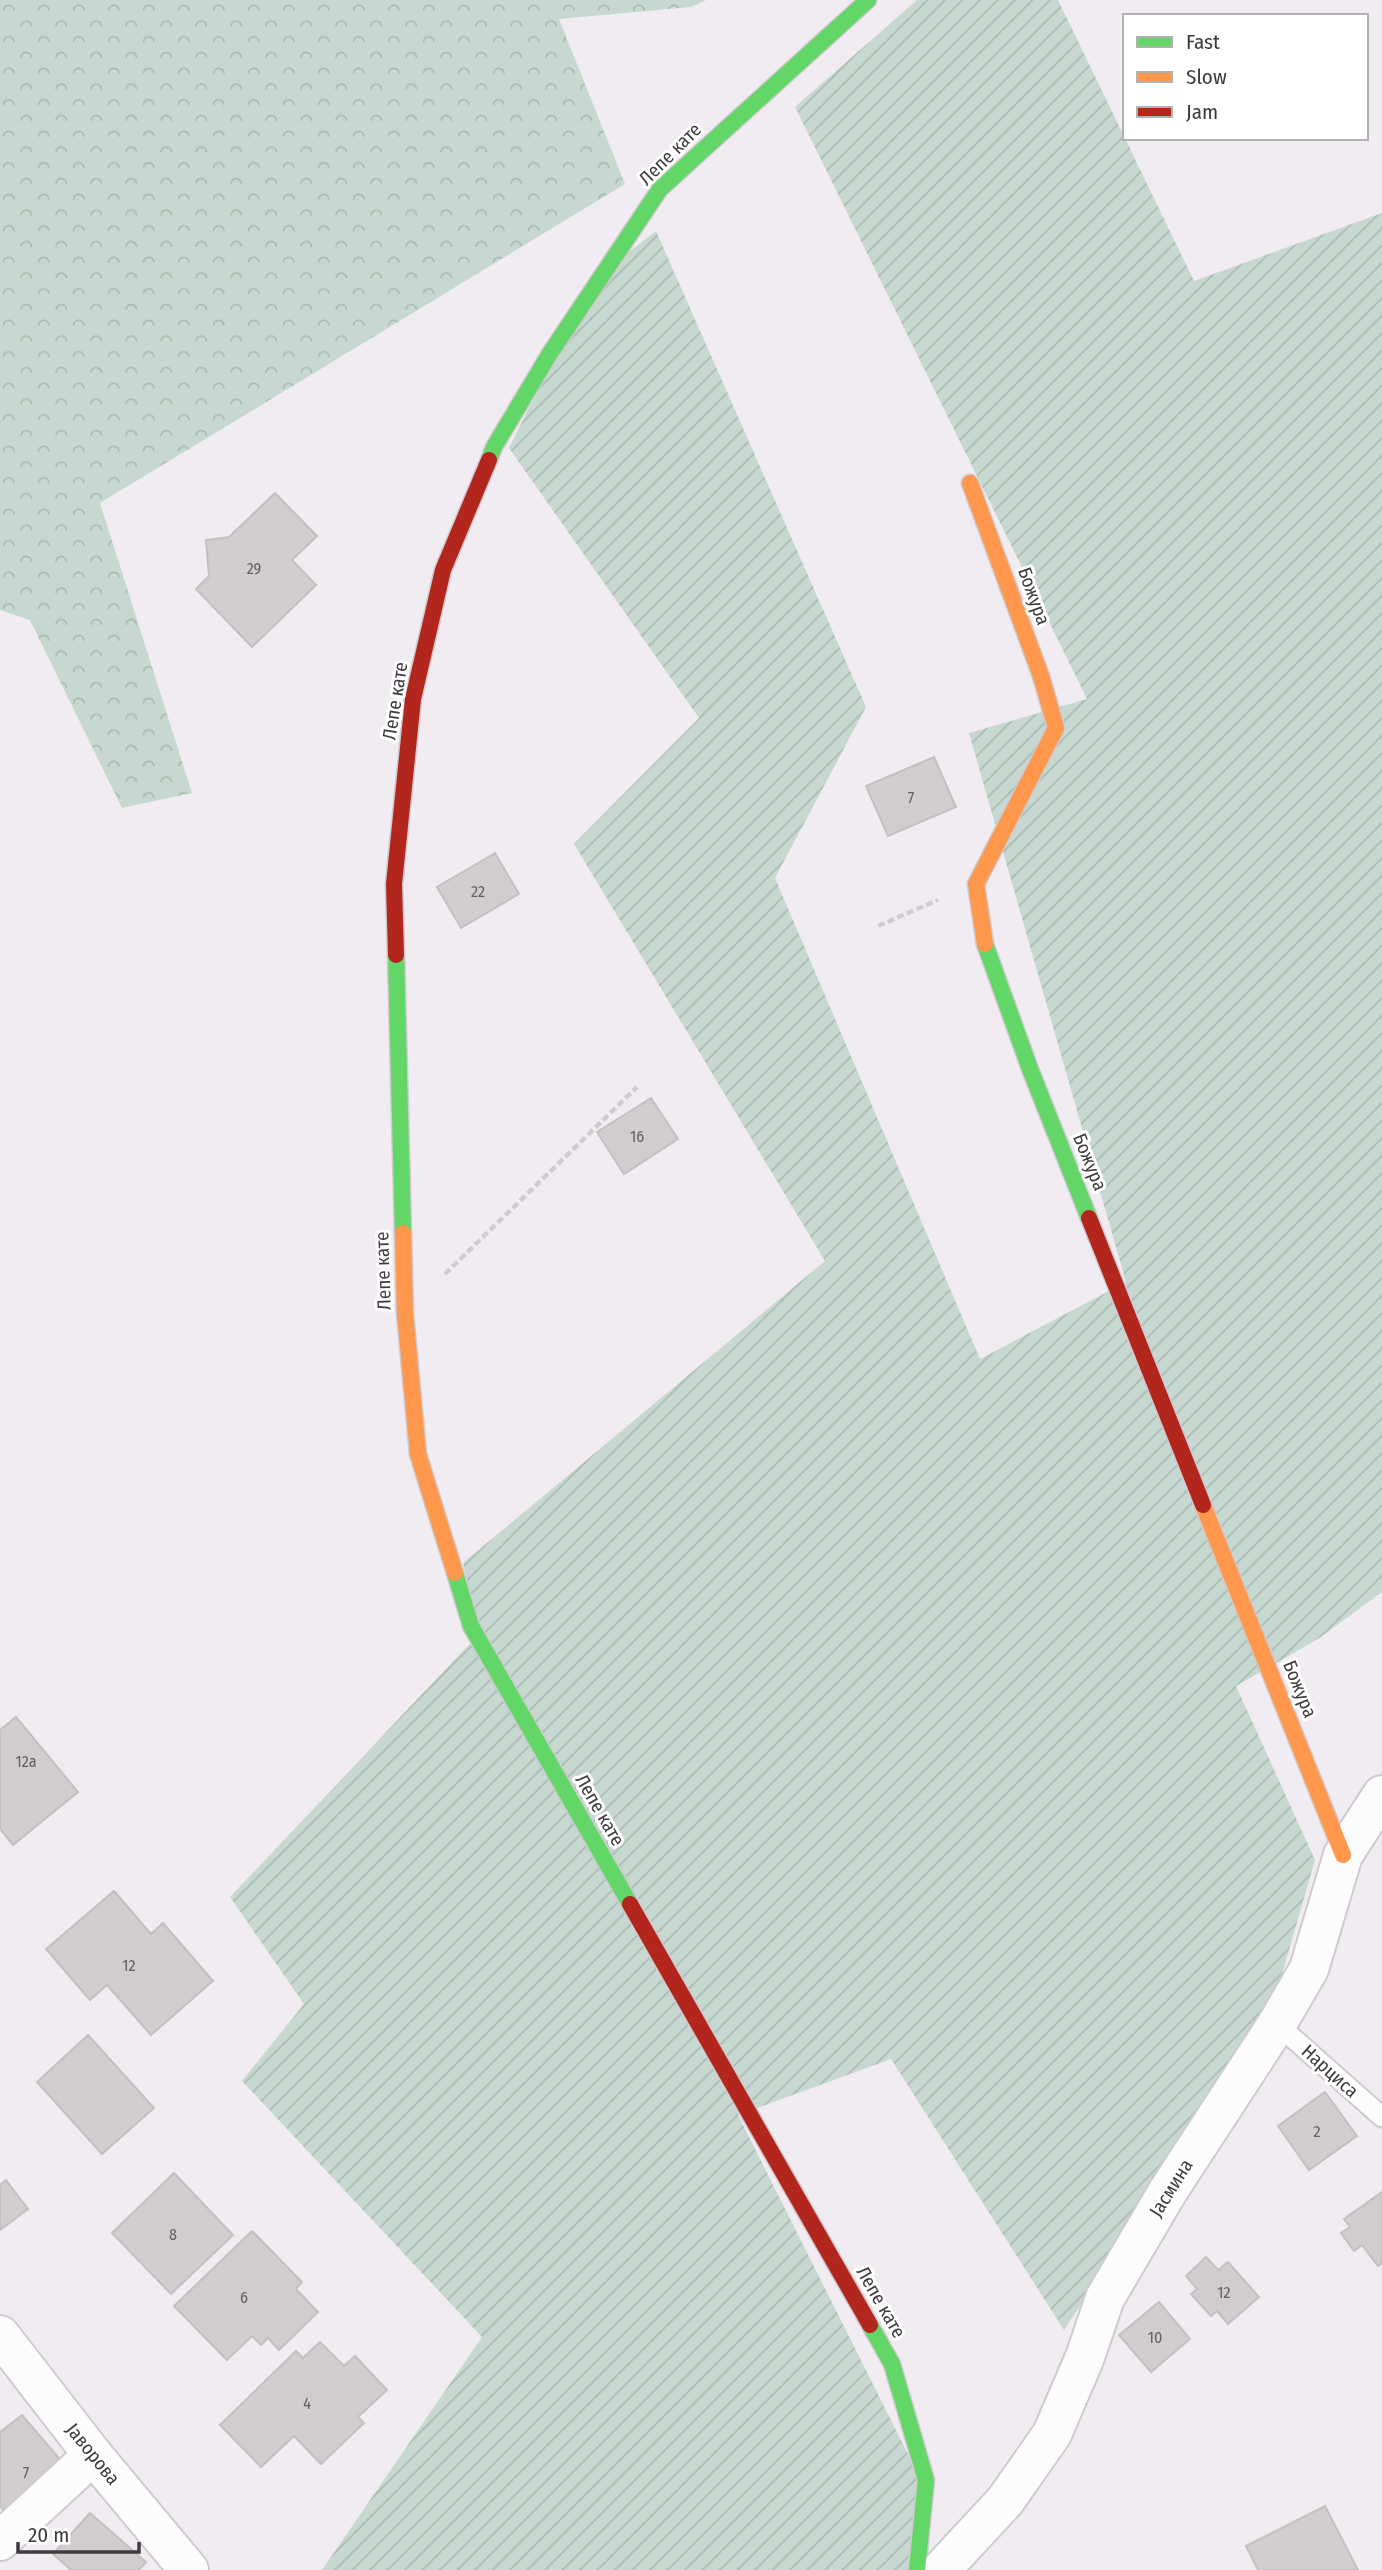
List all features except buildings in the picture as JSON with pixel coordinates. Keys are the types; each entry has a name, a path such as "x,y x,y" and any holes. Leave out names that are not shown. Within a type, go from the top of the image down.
{"street":[{"name":"Лепе кате","path":"868,0 660,189 549,355 494,447 443,570 413,699 394,884 405,1313 418,1454 471,1626 892,2364 926,2480 917,2570"},
{"name":"Божура","path":"970,482 1041,676 1056,728 976,884 986,948 1030,1069 1343,1855"},
{"name":"Јасмина","path":"941,2570 1005,2501 1052,2434 1085,2357 1105,2298 1168,2191 1277,2024 1309,1969 1343,1855 1382,1795"},
{"name":"Јаворова","path":"7,2358 189,2570"},
{"path":"0,2542 93,2455"}],"lane":[{"name":"Нарциса","path":"1277,2024 1382,2118"}],"path":[{"path":"878,926 976,884"},
{"path":"405,1313 637,1087"}],"green space":[{"path":"0,0 706,0 691,7 559,19 625,184 100,503 192,793 122,808 30,620 0,610"},
{"path":"917,0 1058,0 1123,134 1123,140 1126,140 1194,281 1382,213 1382,1592 1318,1639 1236,1686 1315,1860 1268,2023 1064,2330 891,2059 738,2115 933,2504 920,2570 322,2570 482,2337 242,2081 304,2004 230,1897 479,1634 463,1563 825,1261 574,844 699,718 509,448 592,281 656,231 866,707 775,878 980,1359 1126,1282 969,733 1087,699 795,107"}],"traffic: fast":[{"path":"489,460 494,447 549,355 660,189 868,0"},
{"path":"985,944 1030,1069 1089,1218"},
{"path":"396,955 403,1233"},
{"path":"455,1573 471,1626 630,1904"},
{"path":"870,2325 892,2364 926,2480 917,2570"}],"traffic: slow":[{"path":"970,483 1041,676 1056,728 976,884 985,944"},
{"path":"403,1233 405,1313 418,1454 455,1573"},
{"path":"1203,1505 1343,1855"}],"traffic: jam":[{"path":"396,955 394,884 413,699 443,570 489,460"},
{"path":"1089,1218 1203,1505"},
{"path":"630,1904 870,2325"}]}
